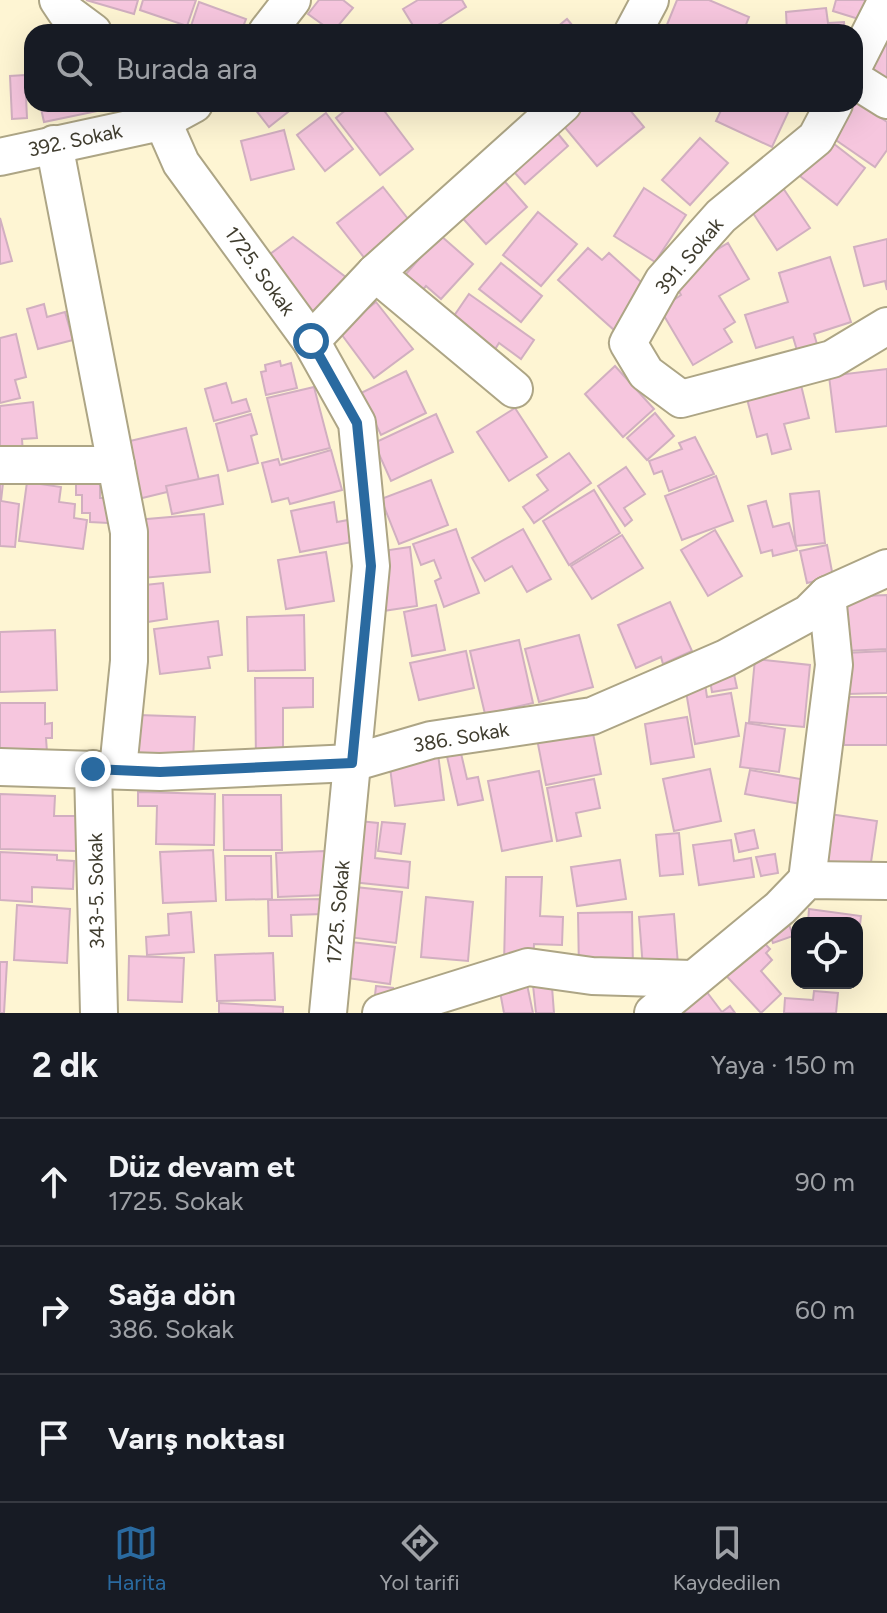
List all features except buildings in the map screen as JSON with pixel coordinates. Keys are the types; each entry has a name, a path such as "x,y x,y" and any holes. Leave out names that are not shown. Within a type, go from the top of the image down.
{"street":[{"path":"58,0 66,12 82,24"},
{"path":"273,24 292,0"},
{"path":"637,24 650,0"},
{"path":"863,47 887,0"},
{"path":"863,85 887,100"},
{"path":"311,341 375,273 554,112"},
{"name":"391. Sokak","path":"830,112 816,138 721,216 663,281 628,343 646,373 681,399 832,359 887,326"},
{"name":"392. Sokak","path":"0,157 158,113"},
{"name":"1725. Sokak","path":"158,113 181,163 311,341 357,423 371,566 328,1013"},
{"name":"343-5. Sokak","path":"54,144 129,532 129,661 105,769 99,1013"},
{"path":"375,273 514,389"},
{"path":"0,465 116,465"},
{"name":"386. Sokak","path":"0,767 160,772 352,763 431,740 592,716 726,658 809,613 827,595 887,568"},
{"path":"653,1013 780,908 807,880 834,665 827,595"},
{"path":"807,880 887,881"},
{"path":"381,1013 528,967 592,976 692,979"}],"route":[{"path":"93,769 160,772 352,763 371,566 357,423 311,341"}]}
